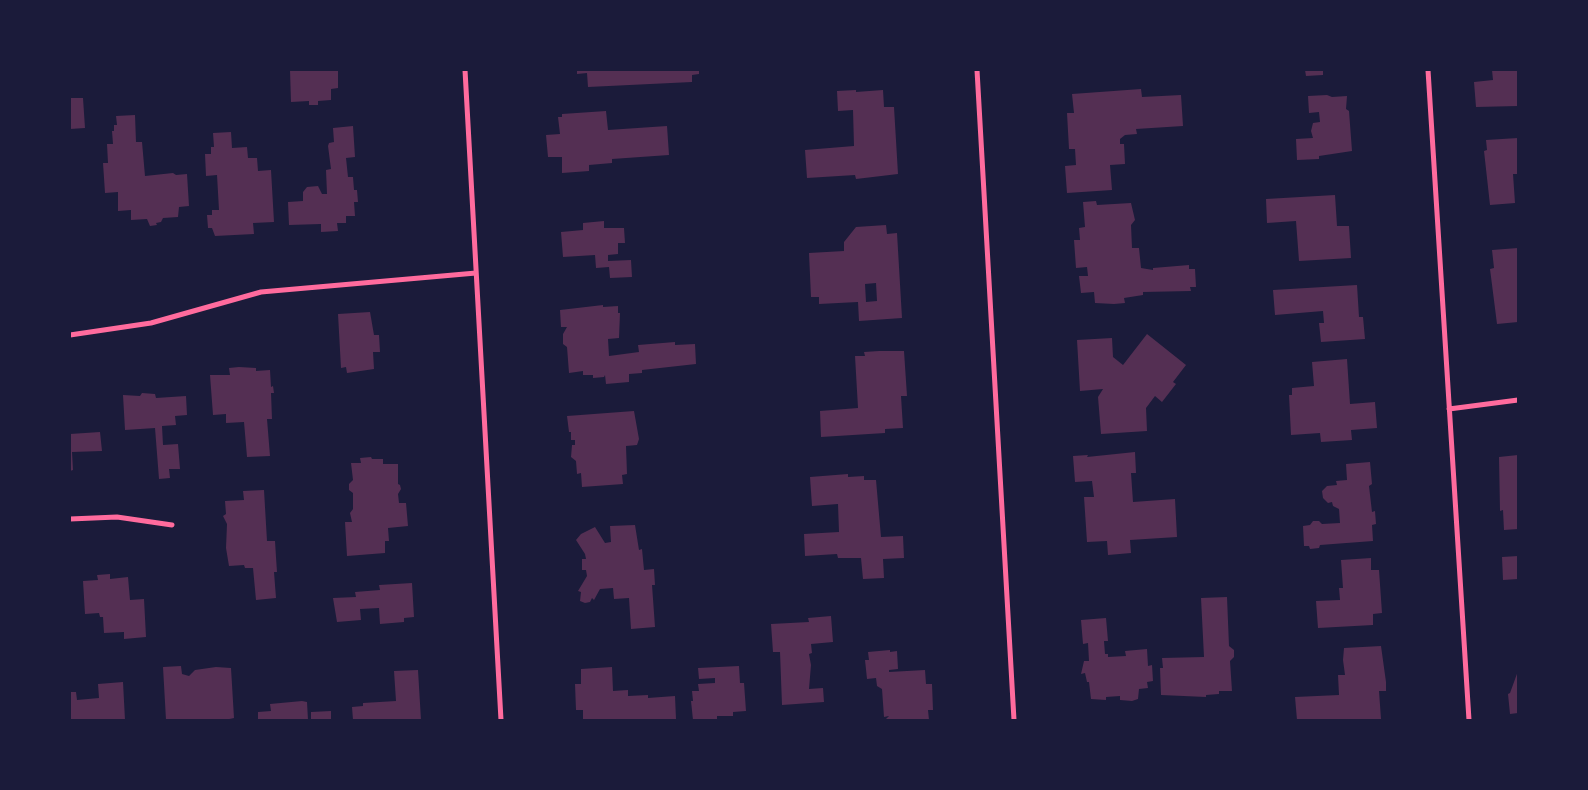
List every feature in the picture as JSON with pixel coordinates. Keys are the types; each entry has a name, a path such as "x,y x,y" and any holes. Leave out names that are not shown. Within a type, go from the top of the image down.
{"street":[{"path":"465,70 501,720"},
{"path":"977,70 1014,720"},
{"path":"1428,70 1469,720"},
{"path":"70,336 151,323 261,292 476,273"},
{"path":"1449,409 1518,400"},
{"path":"70,519 117,517 172,525"}],"building":[{"path":"290,70 338,70 338,88 331,89 331,100 318,101 318,105 309,105 309,101 291,102"},
{"path":"577,70 699,70 699,74 692,75 692,82 588,87 587,73 577,74"},
{"path":"1305,70 1323,70 1323,75 1306,76"},
{"path":"1492,70 1518,70 1518,106 1476,107 1474,82 1493,80"},
{"path":"1141,89 1142,97 1181,95 1183,126 1136,129 1137,134 1125,135 1120,139 1120,144 1124,144 1125,164 1110,165 1112,190 1067,193 1065,166 1076,165 1075,149 1069,149 1067,113 1074,113 1072,94"},
{"path":"856,90 856,92 883,90 884,107 894,107 898,174 856,179 855,175 807,178 805,150 854,146 853,110 838,111 837,91"},
{"path":"1327,95 1332,97 1347,96 1346,109 1349,111 1352,151 1319,156 1319,159 1297,160 1296,139 1313,138 1311,131 1313,123 1320,122 1319,112 1309,113 1308,96"},
{"path":"70,98 83,98 85,128 70,129"},
{"path":"606,111 608,130 667,126 669,155 612,159 612,163 589,165 589,171 562,173 562,157 548,157 546,135 560,134 558,117 562,117 562,114"},
{"path":"135,115 136,142 142,142 145,176 173,173 176,175 187,174 189,206 179,207 178,217 163,218 161,222 156,223 157,225 150,226 147,219 131,220 131,210 118,211 118,192 105,193 103,163 108,163 107,144 113,144 112,131 114,131 114,125 117,125 116,116"},
{"path":"353,126 355,157 346,158 348,177 353,177 354,190 357,190 358,202 354,202 355,216 346,216 346,223 337,223 338,231 321,232 321,224 289,225 288,202 303,201 303,192 307,187 318,186 322,194 327,194 326,170 331,169 328,146 329,143 334,142 333,128"},
{"path":"231,132 232,148 247,147 248,158 257,158 258,171 271,170 274,222 253,223 254,234 215,236 212,228 208,228 207,215 212,215 212,210 219,210 217,175 206,176 205,154 211,154 211,147 214,147 213,133"},
{"path":"1518,138 1518,174 1513,174 1515,203 1490,205 1484,151 1487,150 1486,140"},
{"path":"1335,195 1337,226 1349,226 1351,258 1299,261 1296,221 1267,223 1266,199"},
{"path":"1096,201 1097,205 1131,203 1135,220 1131,225 1132,248 1139,248 1141,268 1153,270 1153,268 1189,265 1189,269 1195,269 1196,287 1190,287 1191,291 1143,292 1143,295 1124,298 1125,303 1114,304 1095,303 1094,292 1081,293 1079,276 1088,276 1087,267 1076,268 1074,240 1080,240 1079,228 1085,227 1083,202"},
{"path":"604,221 604,228 624,228 625,243 618,243 618,254 608,255 608,261 631,260 632,277 610,278 609,267 596,268 595,255 563,257 561,232 583,230 583,223"},
{"path":"886,225 887,234 897,233 902,318 859,321 858,302 819,304 819,297 811,297 809,253 844,251 844,242 856,227","holes":["876,283 877,301 866,302 865,284"]},
{"path":"1518,248 1518,322 1497,324 1490,269 1494,268 1492,250"},
{"path":"1357,285 1359,317 1363,317 1365,339 1321,342 1319,323 1324,323 1323,311 1275,315 1273,290"},
{"path":"603,305 603,307 618,306 618,313 620,313 619,338 608,339 609,356 639,352 638,345 675,342 675,345 695,344 696,364 642,370 642,373 629,374 629,382 606,384 605,375 604,377 593,378 593,375 583,375 583,371 569,373 567,347 563,344 563,334 567,327 561,327 560,310"},
{"path":"370,312 374,335 379,335 380,352 373,352 374,369 347,373 346,367 341,368 338,314"},
{"path":"1147,334 1186,365 1173,382 1176,384 1162,402 1155,396 1146,408 1147,431 1101,434 1098,397 1103,389 1080,391 1077,340 1112,338 1113,357 1123,365"},
{"path":"904,351 907,396 901,396 903,428 885,429 885,433 821,437 820,411 858,408 855,356 865,356 864,352"},
{"path":"1347,359 1350,404 1375,402 1377,428 1351,430 1352,440 1321,442 1320,433 1291,435 1289,395 1292,395 1292,388 1314,386 1312,362"},
{"path":"229,368 256,368 256,371 270,370 271,387 273,386 274,393 271,393 272,419 267,419 270,456 247,457 244,422 226,423 226,414 213,415 210,375 230,375"},
{"path":"142,393 155,394 156,398 186,396 187,415 175,416 176,425 162,426 163,445 178,444 180,469 169,469 170,478 159,479 155,428 125,430 123,395 140,396"},
{"path":"634,411 639,439 637,445 626,446 627,474 622,475 623,484 582,487 581,473 577,474 576,461 571,457 572,445 575,445 575,440 571,440 567,416"},
{"path":"100,432 102,451 72,452 73,470 70,471 70,434"},
{"path":"1135,452 1136,473 1131,473 1133,502 1175,499 1177,537 1130,540 1131,553 1108,555 1107,541 1087,542 1084,497 1094,497 1092,481 1075,482 1073,456 1088,455 1087,457"},
{"path":"1518,455 1518,529 1504,530 1503,510 1500,511 1499,457"},
{"path":"371,457 372,459 383,459 383,464 398,464 398,484 401,489 398,494 399,503 406,503 408,526 388,528 389,541 385,541 385,553 347,556 345,522 352,522 350,513 353,509 353,493 349,490 349,484 353,480 351,463 361,463 360,458"},
{"path":"1370,462 1372,484 1369,486 1372,512 1375,511 1376,524 1372,525 1373,541 1320,545 1319,548 1310,549 1309,546 1304,546 1303,526 1310,525 1313,521 1319,521 1322,524 1340,523 1339,509 1333,506 1332,502 1328,503 1323,498 1322,491 1327,486 1337,485 1336,481 1347,480 1346,464"},
{"path":"848,474 848,477 864,476 864,480 876,480 881,537 903,536 904,558 883,559 884,578 863,579 861,558 838,558 837,554 805,556 804,534 839,532 838,504 812,506 810,477"},
{"path":"264,490 267,541 275,541 277,572 274,572 276,598 256,600 253,568 245,568 244,565 229,566 226,548 227,524 223,516 226,514 225,501 244,500 243,491"},
{"path":"635,525 639,550 642,549 644,570 654,569 655,585 652,585 655,627 631,629 629,598 614,599 613,588 600,589 594,600 592,598 590,602 580,601 581,592 578,591 587,576 586,570 582,570 582,559 586,559 576,540 581,534 595,527 605,543 611,542 610,526"},
{"path":"1518,556 1518,579 1503,580 1502,557"},
{"path":"1371,558 1371,570 1379,570 1382,613 1373,614 1373,625 1318,628 1316,601 1340,600 1339,588 1343,588 1341,560"},
{"path":"110,574 110,579 128,577 130,600 144,599 146,637 124,639 124,632 104,633 103,617 100,617 99,613 85,614 83,581 98,580 97,575"},
{"path":"412,583 414,617 404,618 404,622 380,624 379,608 360,609 361,620 337,622 333,598 356,597 355,592 380,590 379,585"},
{"path":"1227,597 1229,646 1234,650 1234,657 1230,661 1232,691 1219,691 1219,694 1206,695 1206,697 1161,695 1160,668 1163,668 1162,658 1204,657 1201,598"},
{"path":"831,616 833,642 811,644 812,653 809,654 811,665 809,689 823,688 824,702 782,705 780,652 773,652 771,624 809,622 808,618"},
{"path":"1106,618 1108,641 1104,641 1105,654 1108,654 1108,657 1126,656 1125,651 1147,649 1148,666 1152,665 1153,681 1147,682 1148,688 1139,689 1138,699 1132,701 1120,700 1120,696 1106,697 1106,700 1091,699 1089,682 1087,682 1085,673 1081,674 1084,661 1089,661 1088,643 1083,644 1081,620"},
{"path":"1381,646 1386,691 1379,691 1381,719 1297,720 1295,697 1339,695 1338,675 1345,675 1344,648"},
{"path":"890,650 890,652 897,651 898,669 889,670 889,672 925,670 926,684 932,684 933,710 928,710 929,720 885,720 889,716 884,717 882,689 877,686 876,678 867,679 865,660 869,660 868,652"},
{"path":"181,666 182,674 189,676 195,670 216,667 231,668 234,718 225,720 166,720 163,667"},
{"path":"739,666 740,683 744,683 746,711 733,712 733,716 717,716 717,720 693,720 692,691 699,691 698,684 715,683 715,678 699,679 698,668"},
{"path":"612,667 613,691 628,690 628,696 648,695 648,698 675,696 676,719 583,720 583,710 576,710 575,684 581,684 581,669"},
{"path":"418,670 421,720 353,720 352,707 363,706 363,703 396,701 394,671"},
{"path":"1518,671 1518,713 1510,714 1508,694"},
{"path":"123,682 125,720 70,720 70,692 76,692 77,700 99,698 98,684"},
{"path":"307,702 308,720 258,720 258,712 271,711 270,704"},
{"path":"331,711 331,720 311,720 311,712"}]}
